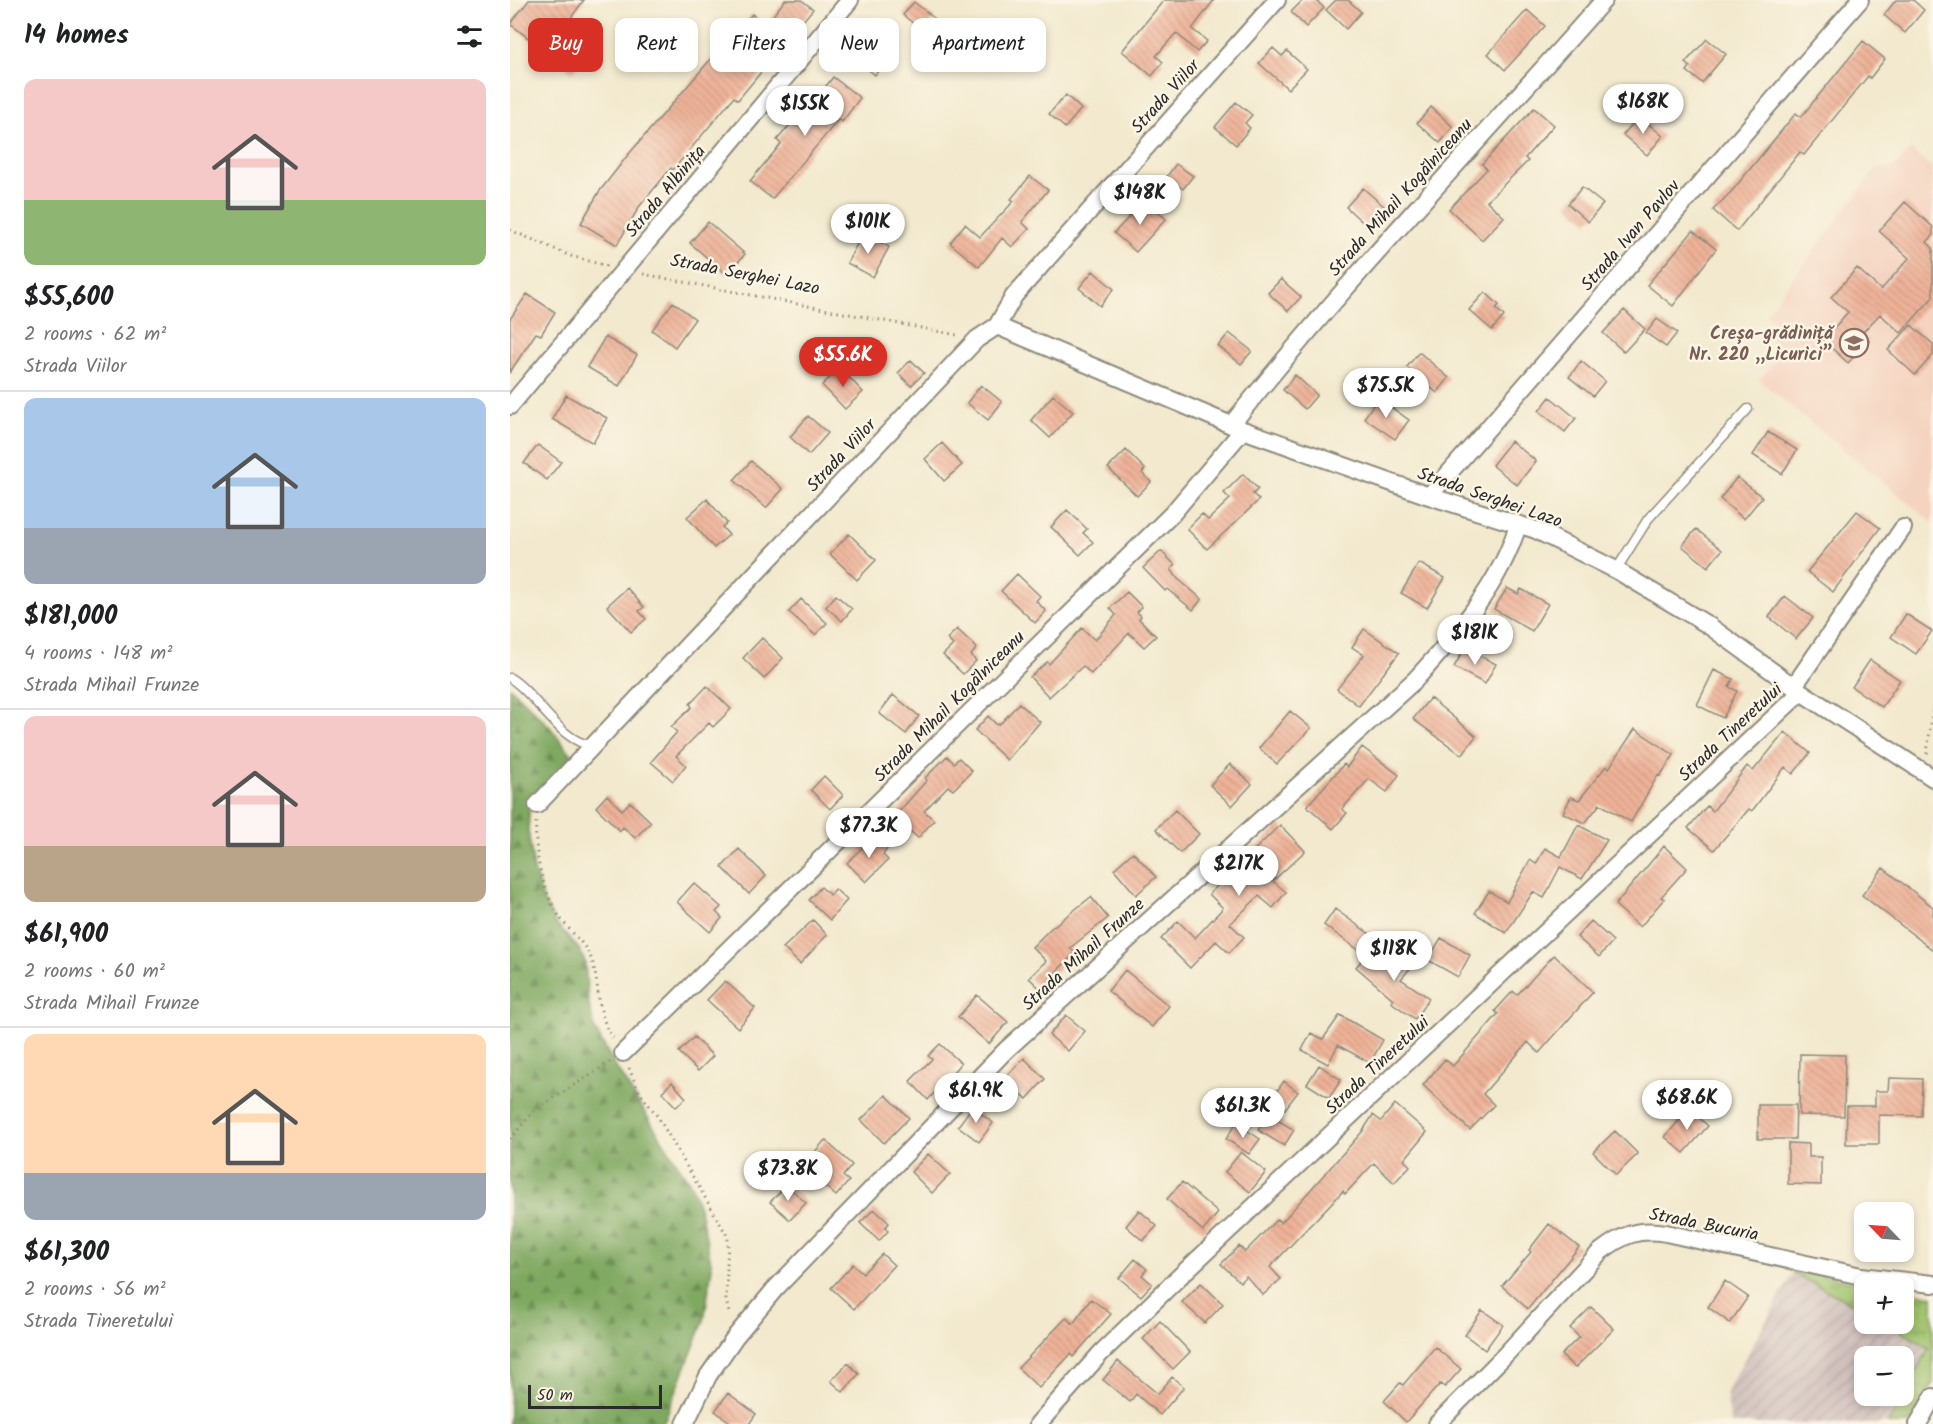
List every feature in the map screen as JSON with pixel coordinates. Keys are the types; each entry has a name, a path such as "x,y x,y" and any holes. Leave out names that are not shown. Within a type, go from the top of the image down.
{"street":[{"name":"Strada Albinița","path":"510,406 850,0"},
{"name":"Strada Viilor","path":"537,805 977,339 997,326 1014,296 1277,0"},
{"name":"Strada Mihail Kogălniceanu","path":"624,1053 1172,514 1237,427 1284,358 1430,191 1604,0"},
{"name":"Strada Ivan Pavlov","path":"1429,496 1860,0"},
{"name":"Strada Serghei Lazo","path":"997,326 1237,427 1429,496 1536,530 1616,570 1708,625 1797,689 1930,776"},
{"name":"Strada Mihail Frunze","path":"685,1424 708,1376 735,1337 775,1289 1006,1050 1415,680 1441,652 1493,581 1510,549 1518,525"},
{"name":"Strada Tineretului","path":"1038,1424 1101,1353 1178,1278 1797,689 1903,528"},
{"name":"Strada Bucuria","path":"1437,1424 1506,1354 1600,1252 1617,1239 1635,1232 1649,1230 1666,1233 1861,1276 1933,1284"},
{"path":"1918,1424 1933,1397"}],"lane":[{"path":"1616,570 1648,519 1748,409"},
{"path":"510,678 566,732 586,745 594,744"}],"path":[{"name":"Strada Serghei Lazo","path":"510,230 571,256 624,270 977,339"},
{"path":"1930,776 1928,729 1933,706"},
{"path":"537,805 535,841 547,891 556,912 582,943 592,962 603,1024 624,1053 639,1092 658,1118 728,1237 726,1300 735,1337"},
{"path":"510,1139 534,1111 624,1053"}],"shaded area":[{"name":"Creșa-grădiniță Nr. 220 „Licurici”","path":"1911,149 1933,169 1933,523 1759,380 1784,350 1767,336 1776,323 1766,314 1876,169 1894,167"},
{"path":"1793,1273 1854,1305 1854,1334 1905,1334 1929,1348 1914,1376 1914,1346 1854,1346 1854,1406 1897,1406 1888,1424 1731,1424 1726,1392"}],"green space":[{"path":"510,687 550,727 573,756 530,804 528,830 534,870 544,902 557,925 579,949 585,962 588,1000 594,1027 615,1066 692,1186 701,1214 712,1267 704,1321 663,1424 510,1424"},
{"path":"1795,1269 1854,1282 1854,1305 1793,1273"},
{"path":"1914,1292 1933,1296 1933,1383 1910,1424 1888,1424 1898,1406 1914,1406 1914,1376 1929,1348 1905,1334 1914,1334"}],"building":[{"path":"529,0 584,0 571,18 528,18 528,38 510,24"},
{"path":"785,0 801,0 813,9 806,18 771,18"},
{"path":"1164,0 1214,0 1192,29 1207,41 1197,52 1176,33 1156,56 1163,62 1152,76 1122,51"},
{"path":"1303,0 1316,0 1324,8 1306,27 1291,12"},
{"path":"1336,0 1348,0 1361,12 1346,29 1326,10"},
{"path":"1896,0 1913,0 1924,10 1905,33 1884,15"},
{"path":"914,2 934,18 911,18 911,21 903,15"},
{"path":"1527,10 1545,26 1505,70 1488,54"},
{"path":"1707,39 1726,54 1702,83 1687,71 1690,67 1685,63"},
{"path":"1863,41 1885,59 1870,78 1868,76 1804,155 1800,152 1737,231 1713,210 1732,191 1796,113 1801,117"},
{"path":"1273,48 1282,56 1287,51 1307,69 1288,89 1259,63"},
{"path":"710,60 710,72 761,72 738,100 734,97 673,170 671,168 639,207 617,245 581,223 599,192"},
{"path":"833,77 860,98 842,122 839,119 772,199 750,181 781,144 777,140 801,112 804,115"},
{"path":"1066,95 1081,109 1065,128 1049,114"},
{"path":"1236,102 1252,115 1245,123 1250,128 1236,145 1215,127"},
{"path":"1431,107 1453,127 1440,143 1417,123"},
{"path":"1534,108 1554,125 1525,158 1528,161 1487,201 1504,217 1482,240 1449,209 1487,169 1482,164"},
{"path":"1639,116 1663,136 1647,155 1623,135"},
{"path":"1176,164 1193,176 1183,189 1167,176"},
{"path":"1030,176 1048,190 1022,222 1029,229 1012,247 1002,238 979,267 950,243 965,224 980,237 1014,201 1011,199"},
{"path":"1582,187 1603,204 1588,222 1568,204"},
{"path":"1363,188 1386,208 1369,228 1346,207"},
{"path":"1145,200 1166,219 1136,252 1114,233"},
{"path":"1905,202 1933,227 1933,236 1927,242 1933,248 1933,297 1901,333 1880,314 1861,334 1869,341 1848,363 1823,340 1848,312 1831,297 1857,268 1881,290 1909,258 1879,231"},
{"path":"708,222 745,254 727,275 690,243"},
{"path":"1693,231 1716,249 1673,306 1647,285"},
{"path":"863,233 889,247 873,277 847,263"},
{"path":"1093,271 1114,289 1100,306 1079,288"},
{"path":"1281,279 1301,297 1288,311 1268,293"},
{"path":"1485,292 1499,305 1496,309 1504,316 1492,330 1469,310"},
{"path":"527,294 555,312 541,335 536,333 510,372 510,319"},
{"path":"673,302 695,319 675,347 652,330"},
{"path":"1624,310 1645,329 1624,352 1603,333"},
{"path":"1657,319 1677,333 1666,347 1646,333"},
{"path":"1911,325 1933,344 1933,355 1915,375 1888,350"},
{"path":"1229,333 1252,351 1241,364 1218,346"},
{"path":"605,337 637,355 619,386 587,367"},
{"path":"1419,352 1449,378 1437,393 1407,367"},
{"path":"911,360 924,373 911,386 898,373"},
{"path":"1581,361 1605,381 1593,396 1569,377"},
{"path":"840,368 863,392 845,409 822,385"},
{"path":"1295,375 1317,395 1305,409 1283,390"},
{"path":"981,385 1002,402 988,420 967,403"},
{"path":"566,395 607,418 593,443 552,419"},
{"path":"1053,395 1073,412 1050,438 1031,420"},
{"path":"1550,397 1576,418 1565,432 1539,411"},
{"path":"1378,398 1409,420 1395,439 1364,418"},
{"path":"808,416 828,433 809,455 790,437"},
{"path":"1768,432 1797,450 1782,474 1753,455"},
{"path":"1511,441 1536,461 1517,485 1492,465"},
{"path":"942,443 962,465 944,481 925,459"},
{"path":"538,445 561,462 547,480 524,463"},
{"path":"1126,450 1145,469 1142,473 1151,482 1137,496 1108,468"},
{"path":"751,461 783,489 766,508 734,480"},
{"path":"1243,474 1258,489 1253,494 1259,500 1207,549 1187,529 1202,514 1208,520 1230,499 1224,493"},
{"path":"1737,477 1762,497 1744,519 1720,499"},
{"path":"707,499 727,523 722,527 729,535 714,548 687,517"},
{"path":"1067,510 1087,529 1083,533 1093,542 1080,555 1051,527"},
{"path":"1857,511 1880,528 1833,592 1807,572"},
{"path":"1696,529 1722,550 1708,567 1682,546"},
{"path":"849,534 876,560 857,580 830,554"},
{"path":"1161,551 1175,565 1171,569 1178,579 1202,599 1193,610 1167,589 1165,591 1143,568"},
{"path":"1419,563 1445,578 1427,608 1401,593"},
{"path":"1017,574 1040,596 1036,601 1046,611 1035,623 1001,591"},
{"path":"627,588 644,607 639,611 646,619 631,632 607,606"},
{"path":"1507,588 1518,594 1521,589 1548,604 1532,631 1494,609"},
{"path":"1127,592 1142,607 1137,612 1141,616 1139,619 1156,636 1144,647 1129,633 1091,674 1083,666 1049,697 1030,677 1047,662 1049,664 1082,628 1095,640 1116,615 1110,608"},
{"path":"836,595 852,609 842,621 826,607"},
{"path":"1785,596 1813,618 1796,639 1769,617"},
{"path":"801,599 827,623 815,635 789,612"},
{"path":"1906,614 1932,631 1916,654 1891,637"},
{"path":"957,629 977,648 971,655 976,661 963,674 943,655 953,645 947,639"},
{"path":"1364,629 1399,653 1359,706 1337,689 1364,655 1352,647"},
{"path":"762,638 783,658 764,679 743,658"},
{"path":"1465,648 1496,664 1485,684 1454,667"},
{"path":"1870,660 1900,680 1882,707 1852,687"},
{"path":"1714,670 1733,679 1729,687 1737,691 1723,718 1697,705"},
{"path":"707,686 731,709 713,727 709,723 676,756 686,765 673,781 651,762 677,732 671,727 692,707 690,704"},
{"path":"893,695 919,716 906,734 879,713"},
{"path":"1430,698 1476,736 1462,755 1413,719"},
{"path":"1019,703 1040,722 1007,760 975,730 988,716 997,725 1002,722"},
{"path":"1290,711 1311,728 1277,764 1259,748"},
{"path":"1635,729 1674,755 1660,776 1658,775 1631,822 1600,804 1585,823 1563,813 1571,797 1579,800 1606,766 1609,768"},
{"path":"1785,732 1810,753 1793,774 1785,767 1752,811 1749,809 1714,850 1688,828 1707,806 1713,811 1747,766 1753,771"},
{"path":"1362,747 1399,775 1387,792 1369,779 1342,809 1347,813 1333,829 1307,806 1344,764 1347,767"},
{"path":"947,756 954,763 959,758 972,771 953,790 948,786 924,811 934,820 918,838 894,817 927,780 925,778"},
{"path":"1230,764 1252,784 1232,806 1210,785"},
{"path":"824,776 843,795 830,809 811,790"},
{"path":"607,795 622,810 630,802 651,822 635,838 623,827 620,831 596,807"},
{"path":"1175,810 1199,834 1180,853 1156,829"},
{"path":"1280,825 1305,851 1273,881 1286,892 1273,908 1259,896 1230,924 1244,937 1229,953 1216,941 1190,968 1161,939 1178,921 1195,938 1223,908 1209,894"},
{"path":"1578,825 1607,840 1582,879 1560,867 1544,898 1533,892 1506,933 1475,913 1489,891 1507,902 1530,860 1536,864 1545,848 1561,857"},
{"path":"874,836 887,849 883,855 888,860 866,882 847,863"},
{"path":"1664,846 1687,868 1661,897 1664,899 1640,927 1615,905"},
{"path":"739,849 766,876 749,894 722,867"},
{"path":"1133,852 1156,877 1136,895 1114,869"},
{"path":"1883,868 1933,907 1933,950 1862,895"},
{"path":"694,883 721,907 716,912 722,918 710,932 677,902"},
{"path":"821,887 830,895 835,889 847,900 830,920 809,900"},
{"path":"1091,897 1108,918 1070,948 1075,953 1050,978 1060,987 1049,997 1029,978 1046,961 1032,947 1050,929"},
{"path":"1335,909 1371,935 1360,951 1324,925"},
{"path":"813,920 827,935 800,964 783,948"},
{"path":"1591,921 1613,941 1599,957 1577,937"},
{"path":"1441,938 1470,955 1458,977 1428,960"},
{"path":"1369,951 1386,965 1397,952 1413,965 1401,979 1429,998 1415,1019 1391,1002 1393,999 1356,967"},
{"path":"1554,955 1593,992 1539,1053 1528,1042 1483,1094 1494,1105 1470,1130 1423,1085 1445,1059 1453,1066 1498,1014 1495,1011 1513,991 1517,995"},
{"path":"1125,970 1169,1006 1152,1027 1108,991"},
{"path":"725,981 755,1008 738,1028 707,1000"},
{"path":"977,995 1008,1022 989,1044 958,1017"},
{"path":"1066,1015 1085,1031 1068,1051 1049,1035"},
{"path":"1340,1015 1383,1040 1370,1063 1338,1045 1328,1064 1302,1050 1311,1033 1323,1039"},
{"path":"694,1037 713,1056 698,1071 679,1052"},
{"path":"940,1044 961,1063 928,1100 910,1081 932,1059 928,1056"},
{"path":"1800,1054 1845,1055 1844,1116 1799,1115"},
{"path":"1024,1058 1045,1079 1027,1099 1005,1078"},
{"path":"1319,1065 1341,1080 1329,1098 1307,1084"},
{"path":"1889,1078 1922,1079 1921,1116 1879,1115 1879,1144 1846,1144 1847,1106 1875,1106 1875,1091 1888,1091"},
{"path":"1284,1081 1298,1092 1285,1109 1271,1099"},
{"path":"672,1082 686,1098 676,1107 662,1092"},
{"path":"886,1095 909,1118 884,1143 861,1120"},
{"path":"1395,1104 1427,1132 1404,1160 1410,1166 1394,1183 1374,1163 1345,1194 1343,1191 1270,1267 1281,1279 1263,1295 1246,1276 1240,1282 1221,1264 1239,1246 1245,1252 1277,1219 1281,1223 1362,1132 1373,1115 1381,1121"},
{"path":"1758,1105 1796,1105 1795,1139 1758,1139"},
{"path":"972,1107 993,1123 979,1142 958,1126"},
{"path":"1689,1109 1708,1126 1684,1153 1665,1137"},
{"path":"1268,1114 1294,1130 1284,1146 1258,1130"},
{"path":"1236,1123 1260,1139 1249,1154 1226,1139"},
{"path":"1615,1131 1638,1154 1616,1175 1593,1152"},
{"path":"825,1140 852,1165 843,1176 849,1181 836,1196 819,1181 825,1173 809,1159"},
{"path":"1788,1143 1809,1144 1809,1157 1821,1157 1821,1185 1788,1184"},
{"path":"1241,1152 1266,1172 1250,1192 1225,1172"},
{"path":"928,1154 950,1174 932,1193 911,1172"},
{"path":"1182,1182 1218,1213 1203,1231 1167,1199"},
{"path":"787,1185 806,1203 790,1220 770,1202"},
{"path":"874,1209 889,1223 885,1228 888,1231 879,1241 860,1223"},
{"path":"1139,1210 1157,1226 1143,1241 1126,1226"},
{"path":"1549,1224 1579,1247 1528,1309 1502,1286 1531,1252 1529,1250"},
{"path":"882,1254 894,1265 854,1309 831,1288 853,1264 863,1273"},
{"path":"1135,1259 1147,1269 1142,1275 1152,1284 1141,1296 1119,1278"},
{"path":"1725,1281 1748,1297 1730,1323 1708,1307"},
{"path":"1201,1283 1223,1304 1205,1323 1182,1302"},
{"path":"1091,1299 1111,1314 1073,1357 1071,1354 1039,1388 1018,1368 1066,1318 1073,1324"},
{"path":"1591,1307 1614,1329 1575,1368 1561,1355 1579,1337 1570,1328"},
{"path":"1482,1310 1503,1325 1485,1350 1465,1335"},
{"path":"1160,1321 1190,1352 1173,1369 1143,1339"},
{"path":"1435,1347 1461,1369 1445,1387 1440,1384 1406,1422 1384,1401 1400,1383 1403,1385"},
{"path":"1118,1361 1158,1394 1172,1377 1184,1387 1160,1415 1136,1394 1130,1402 1103,1380"},
{"path":"848,1363 859,1374 843,1392 831,1381"},
{"path":"728,1393 756,1414 749,1424 733,1424 715,1411"}],"place":[{"name":"Creșa-grădiniță Nr. 220 „Licurici”","path":"1854,343"}]}
